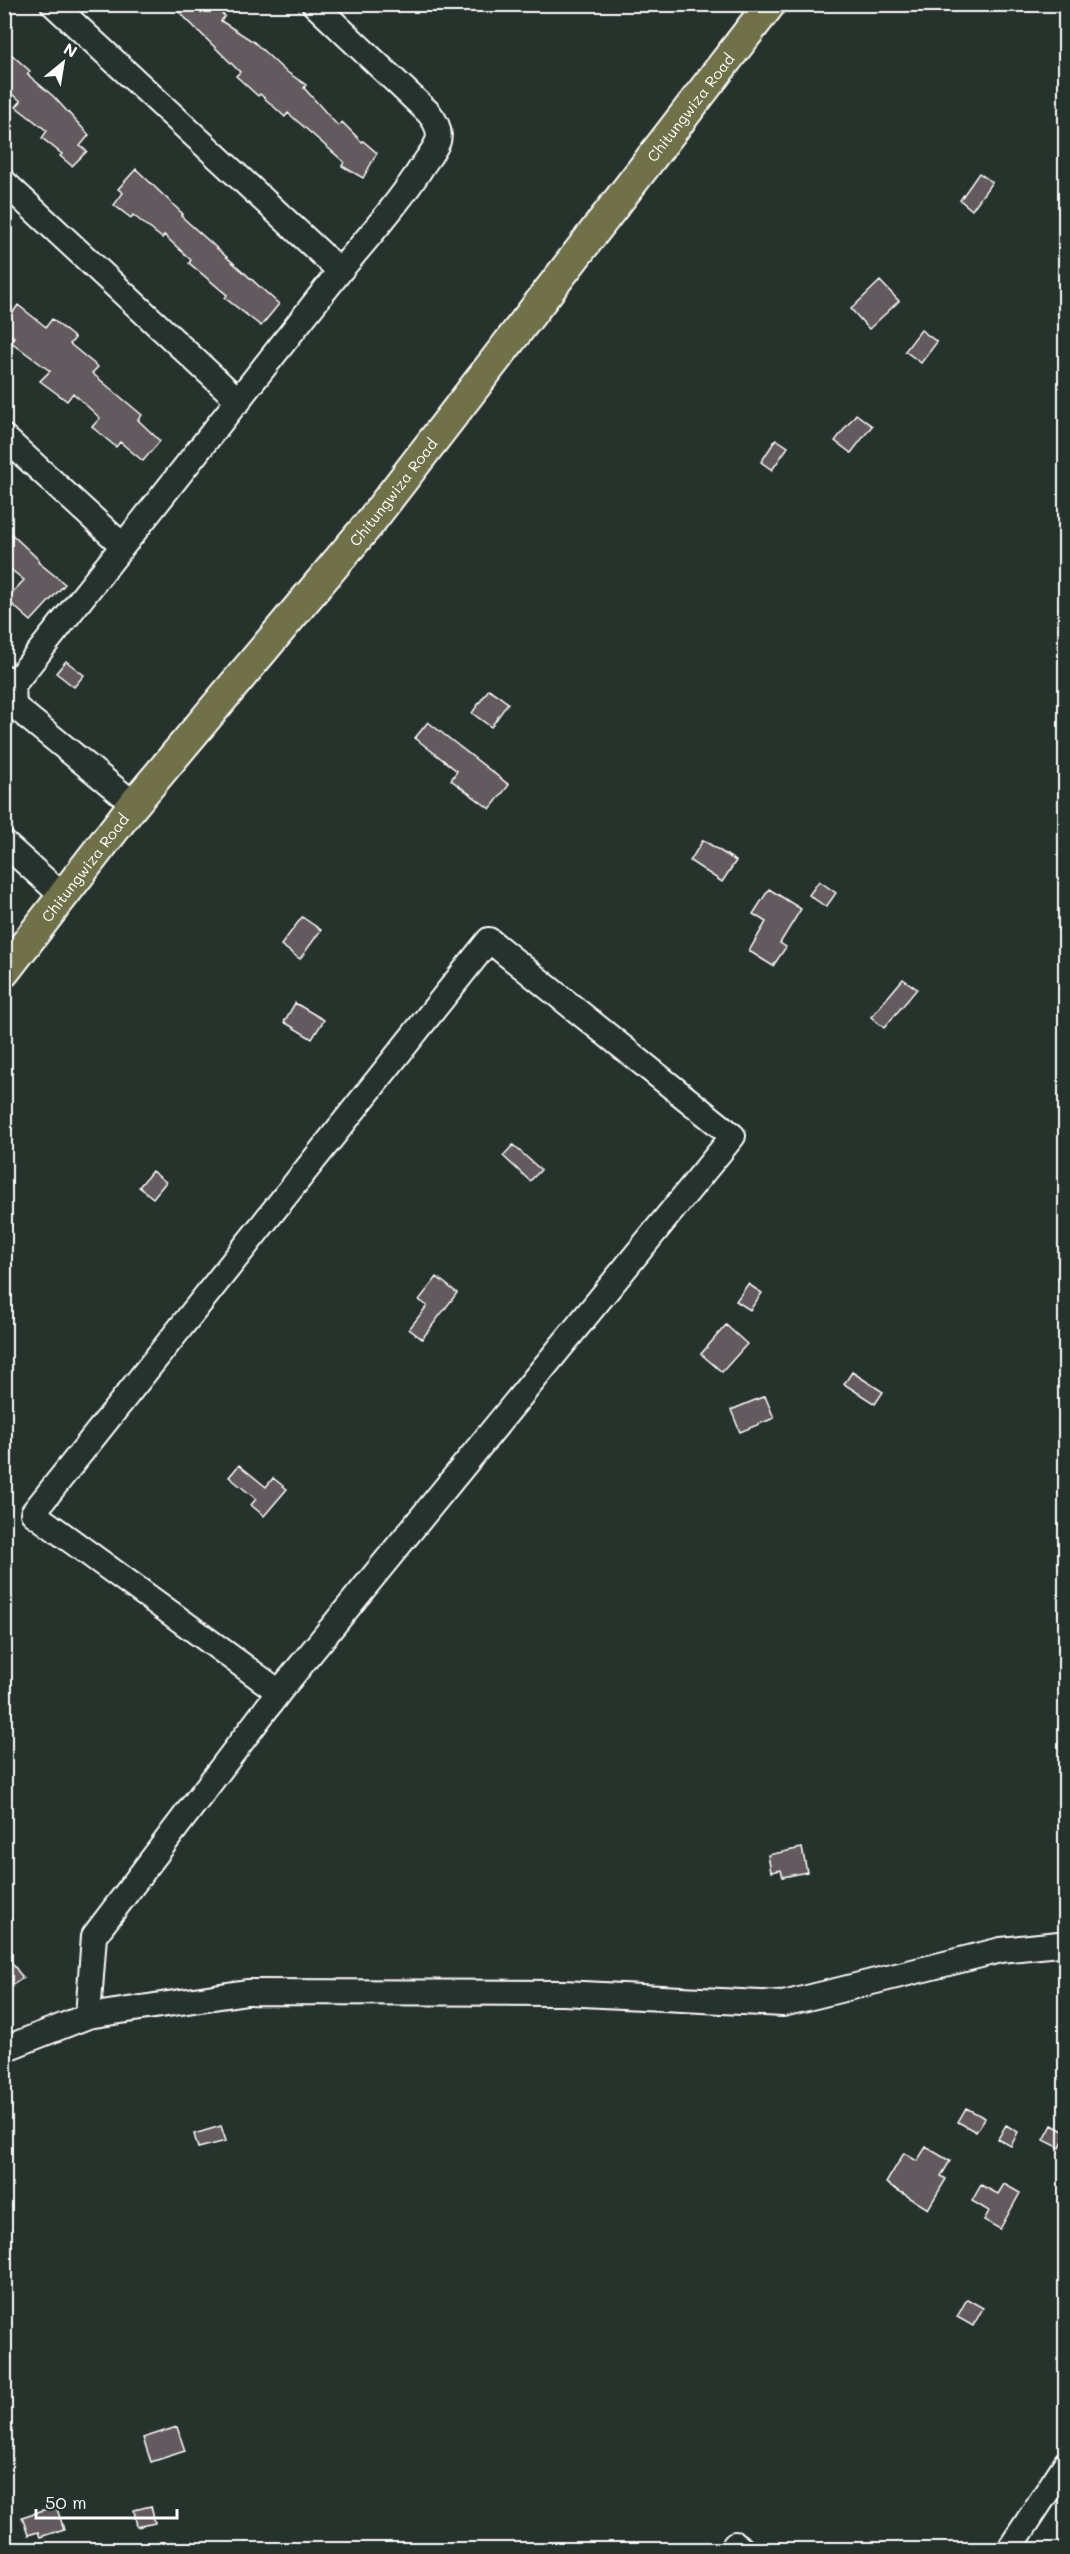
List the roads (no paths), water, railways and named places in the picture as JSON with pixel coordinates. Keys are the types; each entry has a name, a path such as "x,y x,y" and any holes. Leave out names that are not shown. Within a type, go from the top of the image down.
{"main road":[{"name":"Chitungwiza Road","path":"4,972 134,804 368,525 770,4"}],"street":[{"path":"53,4 339,271"},
{"path":"134,804 14,706 9,681 239,401 418,173 438,141 439,130 428,112 314,4"},
{"path":"4,182 239,401"},
{"path":"4,436 122,545"},
{"path":"4,843 64,897"},
{"path":"88,2016 94,1936 279,1692 733,1136 489,940 33,1513 279,1692"},
{"path":"4,2049 88,2016 247,1992 563,1994 783,2004 1002,1950 1059,1944 1065,1946"},
{"path":"1009,2550 1065,2463"}]}
